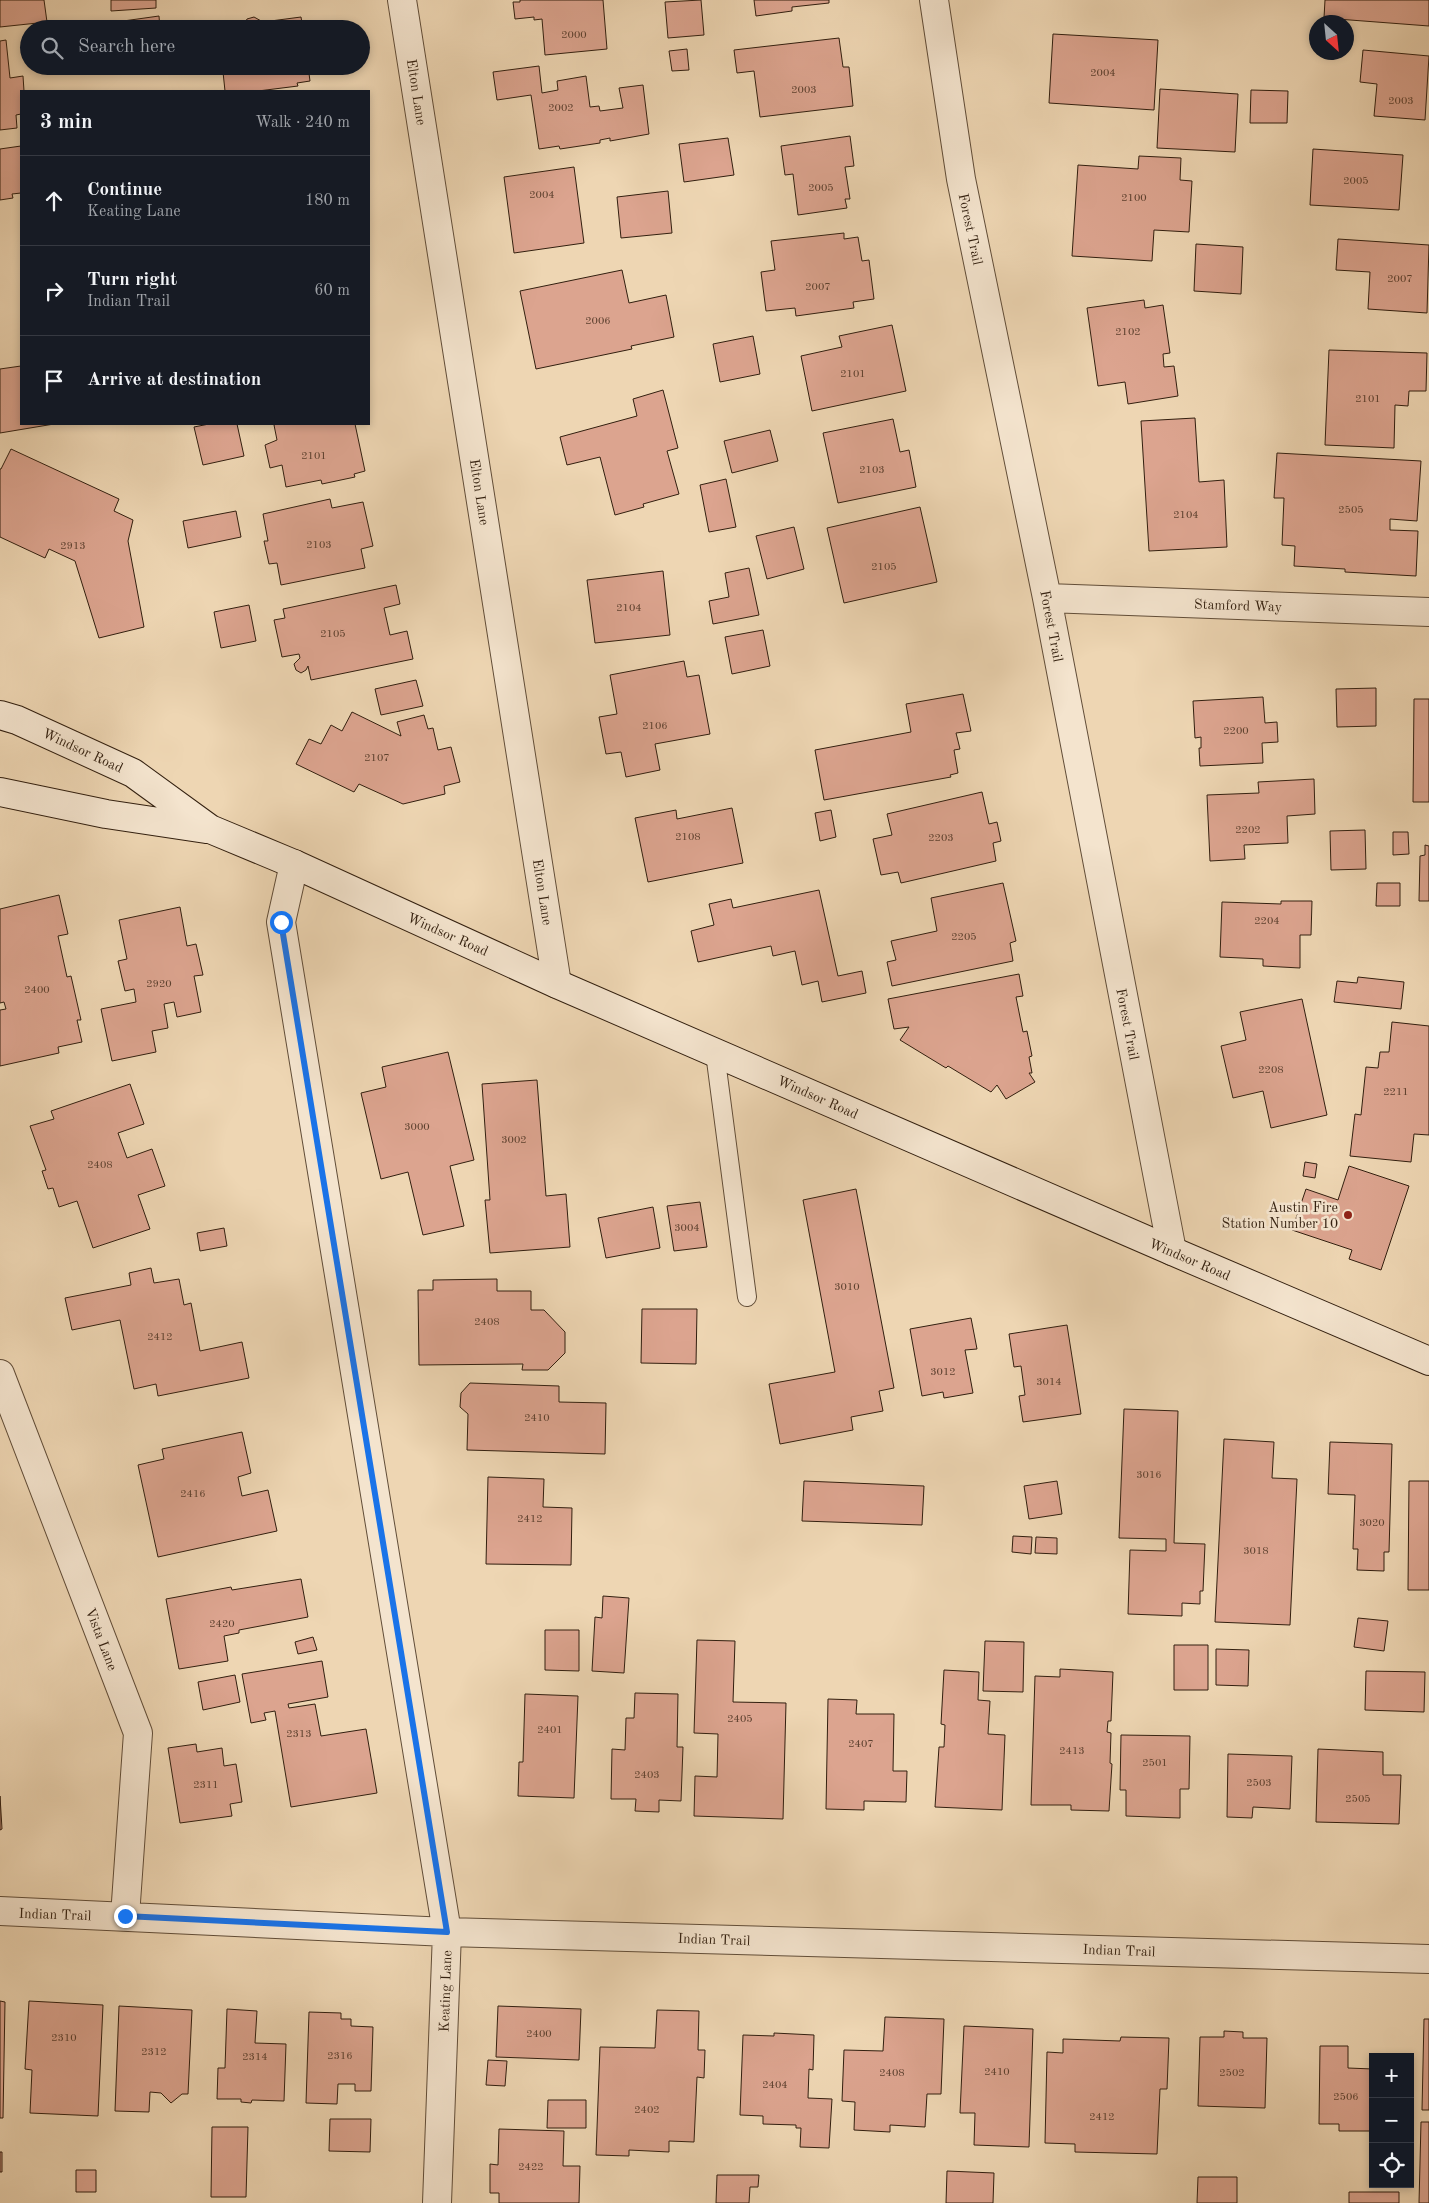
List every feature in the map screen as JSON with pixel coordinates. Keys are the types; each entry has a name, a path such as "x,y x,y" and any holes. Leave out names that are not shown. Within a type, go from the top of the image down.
{"street":[{"name":"Elton Lane","path":"402,0 557,984"},
{"name":"Forest Trail","path":"934,0 960,179 1047,598 1172,1251"},
{"name":"Stamford Way","path":"1047,598 1429,612"},
{"name":"Windsor Road","path":"0,715 17,720 133,773 210,829 294,864 557,984 1429,1361"},
{"name":"Windsor Road","path":"0,792 106,814 210,829"},
{"name":"Keating Lane","path":"294,864 281,922 447,1932 437,2203"},
{"name":"Vista Lane","path":"0,1374 138,1733 125,1916"},
{"name":"Indian Trail","path":"0,1911 447,1932 1429,1959"}],"lane":[{"path":"715,1052 747,1297"}],"building":[{"path":"0,0 44,0 47,20 20,20 20,25 0,27"},
{"path":"111,0 156,0 156,8 111,11"},
{"path":"520,0 603,0 607,49 545,55 542,19 534,20 534,17 515,19 513,2 520,2"},
{"path":"701,0 704,35 668,38 665,2"},
{"path":"754,0 829,0 829,3 792,7 792,11 756,16"},
{"path":"1325,0 1429,0 1429,26 1354,20 1354,15 1324,15"},
{"path":"159,16 159,20 130,20"},
{"path":"254,17 259,20 246,20"},
{"path":"301,17 302,20 278,20"},
{"path":"1053,34 1158,40 1154,110 1049,103"},
{"path":"839,38 843,67 849,67 853,106 760,117 754,71 737,73 734,50"},
{"path":"6,40 10,78 23,76 24,90 20,90 20,114 16,115 17,128 0,130 0,41"},
{"path":"687,49 689,70 672,71 669,51"},
{"path":"1363,50 1429,56 1425,120 1374,116 1377,84 1360,82"},
{"path":"539,66 542,93 558,90 557,81 586,76 590,107 599,106 600,111 623,108 619,88 643,85 649,134 610,141 610,138 600,140 600,143 560,149 559,146 539,149 531,95 497,100 493,72"},
{"path":"223,75 309,75 310,81 297,83 298,86 266,90 225,90"},
{"path":"1160,89 1238,94 1235,152 1157,148"},
{"path":"1251,90 1288,91 1287,123 1250,123"},
{"path":"850,136 854,166 845,167 850,199 845,199 847,208 798,215 793,174 785,175 781,146"},
{"path":"728,138 734,175 684,182 679,144"},
{"path":"20,146 20,193 12,194 13,198 0,200 0,149"},
{"path":"1313,149 1403,155 1399,210 1310,205"},
{"path":"1139,156 1181,158 1180,180 1192,181 1189,232 1154,230 1152,261 1072,256 1078,165 1138,169"},
{"path":"574,167 584,243 514,253 504,177"},
{"path":"668,191 672,233 621,238 617,197"},
{"path":"844,233 844,239 858,237 862,261 869,260 874,299 853,302 854,308 796,316 795,308 766,311 761,272 775,270 771,241"},
{"path":"1338,239 1429,245 1427,313 1368,309 1370,272 1336,270"},
{"path":"1196,244 1243,247 1241,294 1194,291"},
{"path":"622,270 629,303 666,295 674,337 631,346 632,349 536,369 520,291"},
{"path":"1144,300 1145,308 1163,305 1170,353 1163,354 1164,367 1174,366 1178,396 1128,404 1125,382 1098,386 1087,308"},
{"path":"892,325 906,391 812,411 801,356 842,347 839,336"},
{"path":"753,336 760,374 720,382 713,344"},
{"path":"1329,350 1427,353 1426,391 1409,391 1408,406 1395,405 1394,448 1325,445"},
{"path":"20,366 20,425 48,425 0,433 0,369"},
{"path":"663,390 678,448 667,451 679,494 643,504 644,507 615,515 600,457 567,465 560,437 637,416 633,399"},
{"path":"1195,418 1199,482 1224,480 1227,547 1149,551 1141,421"},
{"path":"893,419 900,452 909,450 916,487 838,503 823,433"},
{"path":"204,425 237,425 244,456 203,465 194,427"},
{"path":"274,425 355,425 365,471 354,474 355,477 322,484 321,480 286,487 282,465 270,468 265,445 277,440"},
{"path":"770,430 778,461 732,473 724,441"},
{"path":"11,449 119,499 114,511 133,520 128,541 144,627 99,638 75,561 49,549 45,558 0,537 0,469"},
{"path":"1277,453 1421,461 1417,521 1390,519 1390,530 1418,531 1416,576 1345,572 1345,569 1294,566 1295,546 1282,545 1284,498 1274,498"},
{"path":"726,479 736,527 709,532 700,485"},
{"path":"330,499 332,508 363,502 373,546 361,549 365,568 281,585 277,563 269,564 264,541 268,541 263,514"},
{"path":"920,507 937,582 844,603 827,528"},
{"path":"236,511 241,537 188,548 183,521"},
{"path":"794,527 804,569 767,579 756,536"},
{"path":"749,568 759,615 713,624 709,601 729,597 725,573"},
{"path":"663,571 670,635 595,643 587,580"},
{"path":"396,585 400,604 384,608 390,635 407,631 413,659 311,680 308,666 301,673 296,670 294,664 300,658 299,654 282,657 274,620 285,618 283,609"},
{"path":"249,605 256,641 221,648 214,612"},
{"path":"763,630 770,666 732,674 725,637"},
{"path":"684,661 687,677 699,675 710,734 655,744 660,770 626,777 621,752 606,754 599,717 617,714 610,675"},
{"path":"416,680 423,706 381,715 375,689"},
{"path":"1376,688 1376,726 1337,727 1336,689"},
{"path":"963,694 971,731 956,733 960,749 954,750 958,773 950,775 951,777 824,800 815,750 911,732 906,704"},
{"path":"1263,697 1265,723 1277,722 1278,742 1262,743 1263,763 1200,766 1199,748 1201,748 1201,737 1195,738 1193,701"},
{"path":"1414,699 1429,699 1429,802 1413,802"},
{"path":"352,712 401,736 397,722 424,715 428,729 433,728 438,750 451,747 460,782 444,786 445,794 403,804 359,784 354,792 296,764 309,739 321,744 331,725 342,731"},
{"path":"1314,779 1315,814 1287,816 1288,843 1244,845 1245,859 1210,861 1207,795 1259,793 1258,782"},
{"path":"982,792 989,824 997,822 1001,841 993,843 996,861 901,883 898,872 881,875 873,839 892,835 887,814"},
{"path":"732,808 743,863 648,882 635,818 676,810 677,819"},
{"path":"831,810 836,837 820,841 815,813"},
{"path":"1365,830 1366,869 1331,870 1330,831"},
{"path":"1393,832 1408,832 1409,854 1393,855"},
{"path":"1425,845 1429,846 1429,901 1419,901 1420,856 1425,855"},
{"path":"1003,883 1016,941 1010,943 1013,961 892,986 887,962 896,960 891,941 937,931 931,898"},
{"path":"1377,883 1400,883 1400,906 1376,906"},
{"path":"819,890 838,976 862,971 866,993 822,1002 818,981 802,985 795,951 773,956 771,946 698,962 691,931 714,925 709,904 731,899 733,908"},
{"path":"59,895 68,934 58,936 67,977 71,976 81,1020 77,1020 82,1042 58,1047 59,1053 0,1066 0,1010 6,1009 4,1002 0,1003 0,909"},
{"path":"1281,901 1312,901 1311,935 1300,935 1300,968 1263,966 1263,959 1220,957 1222,902 1281,904"},
{"path":"180,907 187,946 196,944 203,975 194,976 201,1012 177,1017 174,1002 164,1004 168,1028 152,1031 156,1052 112,1061 101,1009 136,1002 134,989 125,991 118,961 127,959 119,920"},
{"path":"1019,974 1023,996 1016,997 1023,1032 1027,1031 1032,1056 1029,1057 1032,1073 1029,1073 1035,1082 1006,1099 997,1085 991,1092 900,1040 909,1027 894,1029 888,999"},
{"path":"1358,977 1404,982 1401,1009 1334,1002 1337,981 1357,983"},
{"path":"1302,999 1327,1115 1271,1128 1263,1091 1233,1098 1221,1046 1246,1040 1240,1012"},
{"path":"1392,1022 1429,1026 1429,1135 1414,1134 1411,1162 1350,1156 1355,1114 1361,1115 1366,1067 1378,1068 1380,1052 1389,1052"},
{"path":"448,1052 474,1160 450,1166 464,1226 423,1235 408,1172 381,1179 361,1093 386,1087 382,1067"},
{"path":"537,1080 546,1196 566,1194 570,1247 490,1253 485,1200 490,1200 482,1084"},
{"path":"130,1084 144,1124 118,1133 127,1158 152,1149 165,1186 138,1195 150,1229 93,1248 77,1201 59,1207 53,1188 48,1189 42,1171 46,1170 30,1126 54,1119 51,1111"},
{"path":"1305,1162 1317,1164 1315,1178 1303,1176"},
{"name":"Austin Fire Station Number 10","path":"1349,1166 1409,1186 1381,1270 1349,1259 1352,1250 1292,1230 1306,1189 1338,1200"},
{"path":"856,1189 894,1388 879,1391 883,1411 851,1417 853,1430 780,1444 769,1384 835,1372 803,1200"},
{"path":"700,1202 707,1247 674,1251 667,1206"},
{"path":"653,1207 660,1248 606,1258 598,1218"},
{"path":"224,1228 227,1246 200,1251 197,1233"},
{"path":"151,1268 154,1283 179,1279 184,1305 191,1303 200,1351 242,1342 249,1378 158,1396 156,1384 134,1389 120,1320 72,1330 65,1298 131,1285 129,1273"},
{"path":"497,1279 497,1291 531,1291 531,1310 544,1310 565,1332 565,1353 548,1370 522,1370 523,1364 419,1365 418,1290 433,1290 433,1280"},
{"path":"642,1309 697,1309 696,1364 641,1363"},
{"path":"971,1318 977,1349 965,1350 973,1393 944,1398 943,1392 922,1396 910,1329"},
{"path":"1067,1325 1081,1414 1023,1422 1019,1396 1025,1395 1021,1366 1014,1367 1009,1334"},
{"path":"470,1383 559,1386 559,1402 606,1403 605,1454 467,1450 468,1414 460,1407 461,1393"},
{"path":"1124,1409 1178,1411 1174,1543 1205,1544 1203,1591 1200,1591 1200,1604 1182,1603 1182,1616 1128,1614 1130,1550 1166,1551 1166,1539 1119,1538"},
{"path":"242,1432 251,1473 238,1477 242,1496 268,1490 277,1531 158,1557 138,1465 164,1459 162,1449"},
{"path":"1224,1439 1274,1442 1272,1478 1297,1479 1290,1625 1215,1622"},
{"path":"1330,1442 1392,1444 1389,1552 1384,1552 1384,1571 1357,1570 1358,1549 1353,1549 1355,1495 1328,1494"},
{"path":"488,1477 544,1479 543,1507 572,1508 571,1565 486,1564"},
{"path":"804,1481 924,1486 922,1525 802,1521"},
{"path":"1057,1481 1062,1514 1029,1519 1024,1486"},
{"path":"1409,1481 1429,1481 1429,1590 1408,1590"},
{"path":"1013,1536 1032,1537 1031,1554 1012,1552"},
{"path":"1036,1537 1057,1538 1057,1554 1035,1553"},
{"path":"301,1579 308,1617 239,1630 239,1633 224,1636 228,1661 179,1669 166,1599 231,1587 232,1590"},
{"path":"603,1596 629,1598 624,1673 592,1671 595,1617 602,1618"},
{"path":"1358,1618 1388,1621 1384,1651 1354,1647"},
{"path":"545,1630 579,1630 579,1671 545,1670"},
{"path":"313,1637 317,1650 298,1654 295,1642"},
{"path":"697,1640 735,1641 733,1702 786,1703 783,1819 694,1816 695,1776 717,1777 718,1734 694,1733"},
{"path":"985,1641 1024,1642 1023,1692 983,1691"},
{"path":"1174,1645 1208,1645 1208,1690 1174,1690"},
{"path":"1216,1649 1249,1650 1248,1686 1216,1685"},
{"path":"322,1661 328,1697 288,1704 289,1708 315,1704 321,1736 366,1729 377,1793 291,1807 275,1711 264,1713 266,1720 251,1723 242,1674"},
{"path":"1060,1669 1113,1672 1111,1721 1108,1721 1107,1732 1111,1733 1110,1763 1112,1764 1109,1811 1071,1810 1071,1805 1031,1805 1035,1676 1060,1677"},
{"path":"944,1670 979,1672 978,1700 990,1701 988,1734 1005,1735 1002,1810 935,1807 939,1747 944,1747 945,1725 941,1724"},
{"path":"1366,1671 1425,1672 1424,1712 1365,1710"},
{"path":"235,1675 240,1702 203,1710 198,1682"},
{"path":"635,1693 678,1694 677,1747 683,1747 681,1801 659,1800 659,1812 635,1811 636,1799 611,1799 612,1749 625,1750 626,1718 634,1718"},
{"path":"525,1694 578,1696 574,1798 518,1796 519,1762 523,1762"},
{"path":"828,1699 857,1700 856,1714 894,1714 893,1771 907,1771 906,1802 864,1801 864,1810 826,1809"},
{"path":"1121,1735 1190,1736 1189,1789 1180,1789 1180,1818 1126,1816 1126,1790 1120,1790"},
{"path":"196,1744 197,1752 222,1748 224,1766 236,1764 242,1802 230,1804 232,1816 180,1823 168,1748"},
{"path":"1318,1749 1383,1752 1383,1775 1401,1775 1399,1824 1316,1822"},
{"path":"1228,1754 1292,1756 1290,1809 1253,1807 1252,1818 1227,1817"},
{"path":"0,1796 2,1829 0,1830"},
{"path":"0,2001 5,2002 3,2118 0,2118"},
{"path":"29,2001 103,2005 98,2116 30,2113 32,2070 25,2069"},
{"path":"119,2006 192,2010 188,2094 182,2094 171,2103 161,2093 150,2092 149,2112 115,2111"},
{"path":"498,2006 581,2009 579,2060 496,2057"},
{"path":"227,2009 257,2011 255,2043 286,2044 284,2101 252,2100 251,2103 241,2102 241,2099 217,2099 218,2068 225,2068"},
{"path":"657,2010 699,2011 698,2050 705,2050 704,2078 697,2077 694,2142 669,2141 669,2152 629,2150 629,2156 596,2155 600,2047 655,2048"},
{"path":"309,2012 341,2013 341,2019 351,2019 351,2026 373,2027 371,2091 355,2091 355,2084 338,2084 337,2104 306,2103"},
{"path":"885,2017 944,2019 941,2094 927,2094 925,2127 890,2125 890,2132 854,2130 855,2102 842,2101 844,2050 883,2051"},
{"path":"1424,2019 1429,2019 1429,2110 1422,2110"},
{"path":"964,2026 1033,2029 1029,2147 974,2145 975,2113 960,2113"},
{"path":"1224,2031 1243,2032 1243,2038 1267,2038 1265,2108 1198,2106 1200,2037 1224,2037"},
{"path":"774,2033 814,2035 813,2070 809,2069 808,2098 832,2099 829,2148 800,2147 801,2128 796,2128 796,2125 763,2124 763,2116 740,2115 743,2035 774,2036"},
{"path":"1121,2037 1169,2038 1167,2089 1160,2089 1157,2154 1075,2152 1075,2144 1045,2143 1047,2052 1063,2053 1063,2039 1120,2041"},
{"path":"1320,2046 1348,2046 1348,2068 1369,2069 1369,2131 1339,2131 1339,2124 1319,2124"},
{"path":"488,2060 507,2061 505,2086 486,2085"},
{"path":"548,2100 586,2100 586,2128 547,2128"},
{"path":"330,2119 371,2119 370,2152 329,2151"},
{"path":"1421,2122 1429,2122 1429,2203 1419,2203"},
{"path":"212,2127 248,2127 246,2197 211,2197"},
{"path":"499,2129 564,2131 563,2166 580,2166 579,2203 499,2203 499,2193 490,2193 490,2164 498,2165"},
{"path":"0,2152 2,2152 2,2172 0,2172"},
{"path":"76,2170 96,2170 96,2192 76,2192"},
{"path":"947,2171 994,2173 993,2203 946,2203"},
{"path":"717,2175 759,2175 758,2187 750,2187 749,2203 716,2203"},
{"path":"1198,2177 1237,2177 1237,2203 1197,2203"},
{"path":"1349,2192 1399,2192 1399,2203 1349,2203"}],"place":[{"name":"Austin Fire Station Number 10","path":"1348,1215"}],"route":[{"path":"125,1916 447,1932 281,922"}]}
